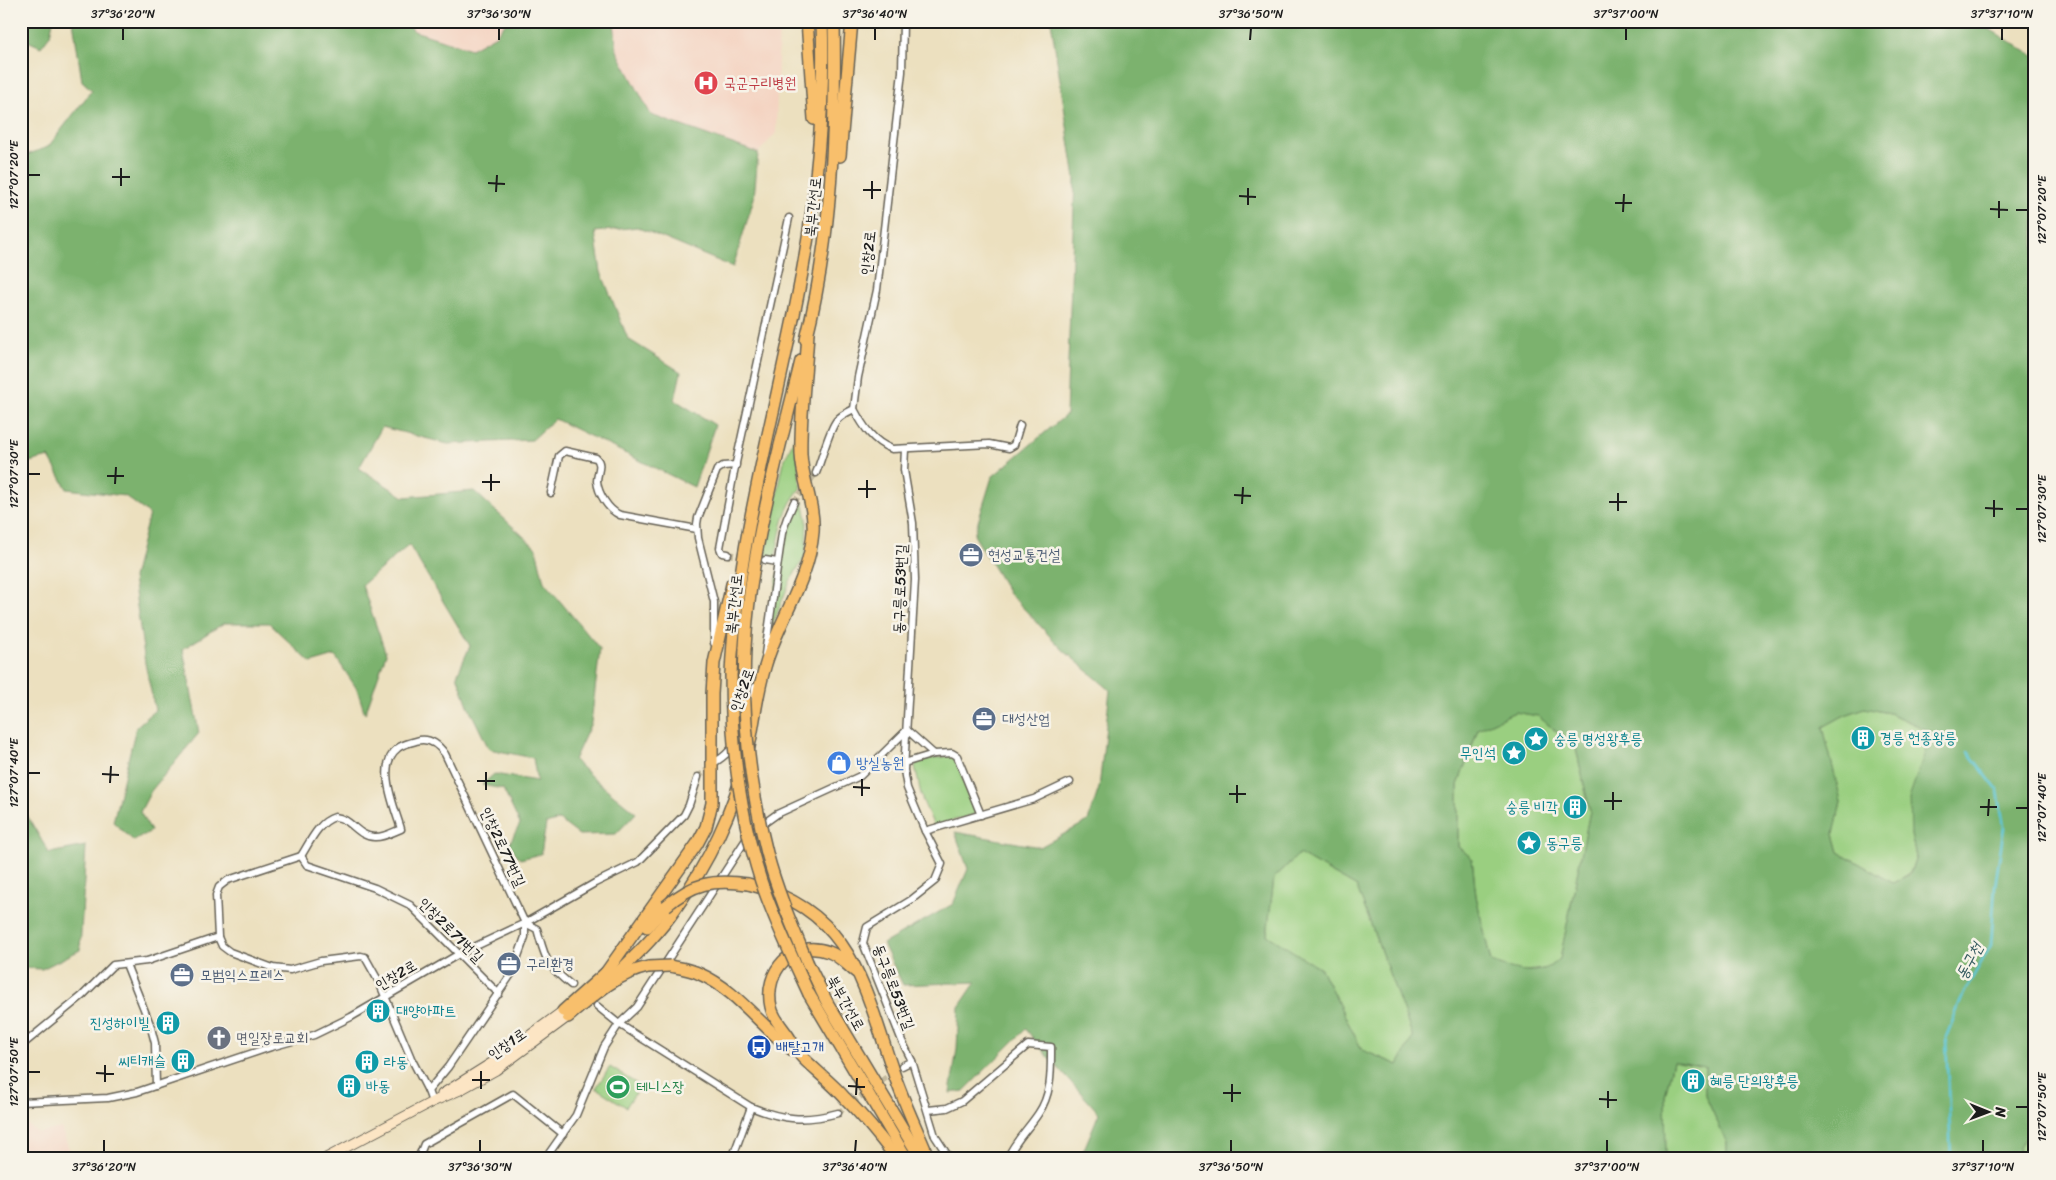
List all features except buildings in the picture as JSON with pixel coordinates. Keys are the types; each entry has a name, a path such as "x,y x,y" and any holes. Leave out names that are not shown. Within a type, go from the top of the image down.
{"highway":[{"path":"807,21 816,179"},
{"name":"북부간선로","path":"822,21 821,92 816,179 802,275 761,463 739,578 733,626 731,674 734,733 749,836 761,880 777,924 808,994 907,1159"},
{"name":"북부간선로","path":"834,21 834,142 830,199 817,288 808,333 762,521 750,583 743,691 752,781 767,854 790,923 828,1004 920,1159"},
{"path":"830,199 841,147 852,21"},
{"path":"600,990 653,936 675,910 703,865 729,811 747,757 764,667 774,640 793,603 810,555 813,530 801,455 808,333"},
{"path":"605,974 697,844 710,815 714,660 761,463"},
{"path":"565,1014 677,896 702,884 725,880 748,884 794,902 819,919 839,939 853,959 903,1099 929,1159"},
{"path":"802,1057 774,1015 771,1007 771,981 778,965 794,952 817,949 837,956 859,975"},
{"path":"565,1014 624,976 648,967 670,966 686,968 701,974 730,993 776,1038 802,1057 844,1096 897,1159"}],"street":[{"name":"인창2로","path":"854,408 858,377 877,290 902,72 903,21"},
{"path":"728,554 722,553 720,548 789,218"},
{"path":"816,473 831,428 838,418 854,408 873,438 881,445 892,449 989,444 1012,447 1020,425"},
{"name":"동구릉로53번길","path":"905,449 904,470 912,514 914,542 914,595 904,760 907,788 942,864 936,881 911,900 867,927 863,943 895,1026 912,1061 935,1136 950,1159"},
{"path":"551,493 561,452 565,451 596,458 599,461 597,481 600,493 614,512 620,515 697,529"},
{"path":"714,660 714,602 697,529 698,518 717,470 723,466 736,465"},
{"name":"인창2로","path":"717,762 729,753 741,734 757,680 764,667 777,562 784,525 794,502"},
{"path":"765,560 777,562"},
{"path":"545,1159 576,1115 604,1047 619,1024 637,1007 745,841 756,829 777,814 860,776 907,730 934,754"},
{"name":"인창2로77번길","path":"301,856 315,833 325,822 335,817 345,820 361,834 372,838 401,829 387,777 389,761 392,754 400,746 421,740 431,741 446,754 525,923"},
{"path":"887,751 900,748 903,752 904,760 934,754 952,753 957,756 981,815"},
{"name":"인창2로","path":"21,1102 108,1098 156,1086 271,1047 310,1036 351,1017 459,954 525,923 595,883 629,867 645,856 684,815 698,777"},
{"path":"925,830 1034,799 1070,782"},
{"path":"301,856 228,880 219,887 216,895 218,937 222,946 230,952 273,968 290,970 321,961 364,956 368,960 385,996 432,1102"},
{"name":"인창2로71번길","path":"301,856 307,865 375,888 410,904 499,994"},
{"path":"428,1091 448,1067 499,994 517,964 525,937 525,923 537,929 544,955 549,965 571,986"},
{"path":"21,1046 82,996 113,965 146,961 218,937"},
{"path":"126,964 150,1024 155,1043 156,1086"},
{"path":"597,1006 619,1024 751,1107 774,1116 803,1120 838,1113"},
{"name":"인창1로","path":"324,1159 496,1070 565,1014"},
{"path":"928,1110 947,1108 962,1101 1028,1045 1051,1047 1051,1079 1048,1096 1039,1113 1007,1159"},
{"path":"902,1066 912,1061"},
{"path":"421,1159 420,1154 424,1144 513,1094 563,1134"},
{"path":"732,1159 751,1107"}],"shaded area":[{"path":"405,21 507,21 496,35 472,50 414,31"},
{"name":"국군구리병원","path":"604,21 779,21 776,133 758,153 651,116 617,51 614,22"},
{"path":"21,1120 38,1133 61,1128 73,1159 21,1159"}],"green space":[{"path":"21,21 53,21 50,35 41,47 21,38"},
{"path":"73,21 405,21 414,31 471,49 496,35 507,21 614,22 617,51 651,115 758,153 754,198 733,267 637,227 595,232 601,272 628,339 681,372 675,400 715,425 694,487 555,419 532,440 448,444 382,427 359,468 404,497 474,491 536,548 544,582 600,649 591,723 574,760 636,813 616,834 579,835 559,820 546,824 541,854 520,859 509,844 520,824 503,789 482,785 494,774 537,781 533,758 489,749 469,708 457,675 470,646 409,545 362,585 386,654 365,714 357,689 335,656 311,663 269,623 224,623 183,649 199,733 151,791 140,812 151,831 134,841 113,822 136,727 155,710 145,663 133,578 149,514 125,496 67,489 49,457 21,464 21,157 48,147 92,90 82,81"},
{"path":"1051,21 1976,21 2034,56 2035,1125 2019,1147 2022,1159 1727,1159 1727,1143 1705,1095 1705,1067 1673,1061 1665,1096 1666,1159 1080,1159 1099,1113 1041,1049 1026,1029 964,1091 950,1093 957,1049 959,1007 976,982 903,985 883,944 953,904 968,869 955,832 1040,847 1088,821 1099,788 1110,690 1062,649 1009,593 974,535 992,477 1066,415 1075,179","holes":["1865,708 1889,713 1932,732 1910,795 1911,835 1916,856 1910,874 1893,883 1839,852 1834,834 1841,801 1823,727 1845,715","1515,712 1538,716 1576,748 1590,811 1560,959 1544,969 1535,971 1518,970 1491,962 1476,896 1472,858 1458,847 1458,785 1478,729","1299,854 1357,887 1413,1037 1398,1065 1362,1050 1321,969 1267,935 1274,878"]},
{"path":"794,439 796,440 801,488 786,513 775,558 766,557 784,461"},
{"path":"803,502 807,519 804,558 790,581 772,626 770,625 777,577 784,545 795,516"},
{"path":"1865,708 1889,713 1932,732 1911,835 1916,856 1910,873 1893,883 1839,852 1834,834 1841,801 1823,727 1845,715"},
{"path":"1515,712 1538,716 1576,748 1590,811 1560,959 1550,968 1519,972 1491,962 1476,896 1472,858 1458,847 1458,785 1478,729"},
{"path":"950,756 956,760 976,814 934,826 922,799 915,766 919,760"},
{"path":"21,805 49,853 86,846 80,950 42,969 21,968"},
{"path":"1299,854 1357,887 1413,1037 1398,1065 1362,1050 1321,969 1267,936 1274,878"},
{"path":"1673,1061 1705,1067 1705,1095 1727,1143 1727,1159 1666,1159 1665,1096"},
{"name":"테니스장","path":"610,1067 640,1086 626,1107 596,1088"},
{"path":"2035,1125 2035,1159 2022,1159 2019,1147"}],"waterway":[{"name":"동구천","path":"1951,1159 1946,1037 1964,993 1991,945 1995,886 2004,827 1998,791 1968,752"}],"tunnel":[{"path":"794,502 816,473"},
{"path":"728,554 747,557"},
{"path":"698,777 713,765"},
{"path":"838,1113 902,1066"}],"place":[{"name":"국군구리병원","path":"706,83"},
{"name":"현성교통건설","path":"971,555"},
{"name":"대성산업","path":"984,719"},
{"name":"경릉 헌종왕릉","path":"1863,738"},
{"name":"숭릉 명성왕후릉","path":"1536,739"},
{"name":"무인석","path":"1514,753"},
{"name":"방실농원","path":"839,763"},
{"name":"숭릉 비각","path":"1575,807"},
{"name":"동구릉","path":"1529,843"},
{"name":"구리환경","path":"509,964"},
{"name":"모범익스프레스","path":"182,975"},
{"name":"대양아파트","path":"378,1011"},
{"name":"진성하이빌","path":"168,1023"},
{"name":"면일장로교회","path":"219,1038"},
{"name":"배탈고개","path":"759,1047"},
{"name":"씨티캐슬","path":"183,1061"},
{"name":"라동","path":"367,1062"},
{"name":"혜릉 단의왕후릉","path":"1693,1081"},
{"name":"바동","path":"349,1086"},
{"name":"테니스장","path":"618,1087"}]}
